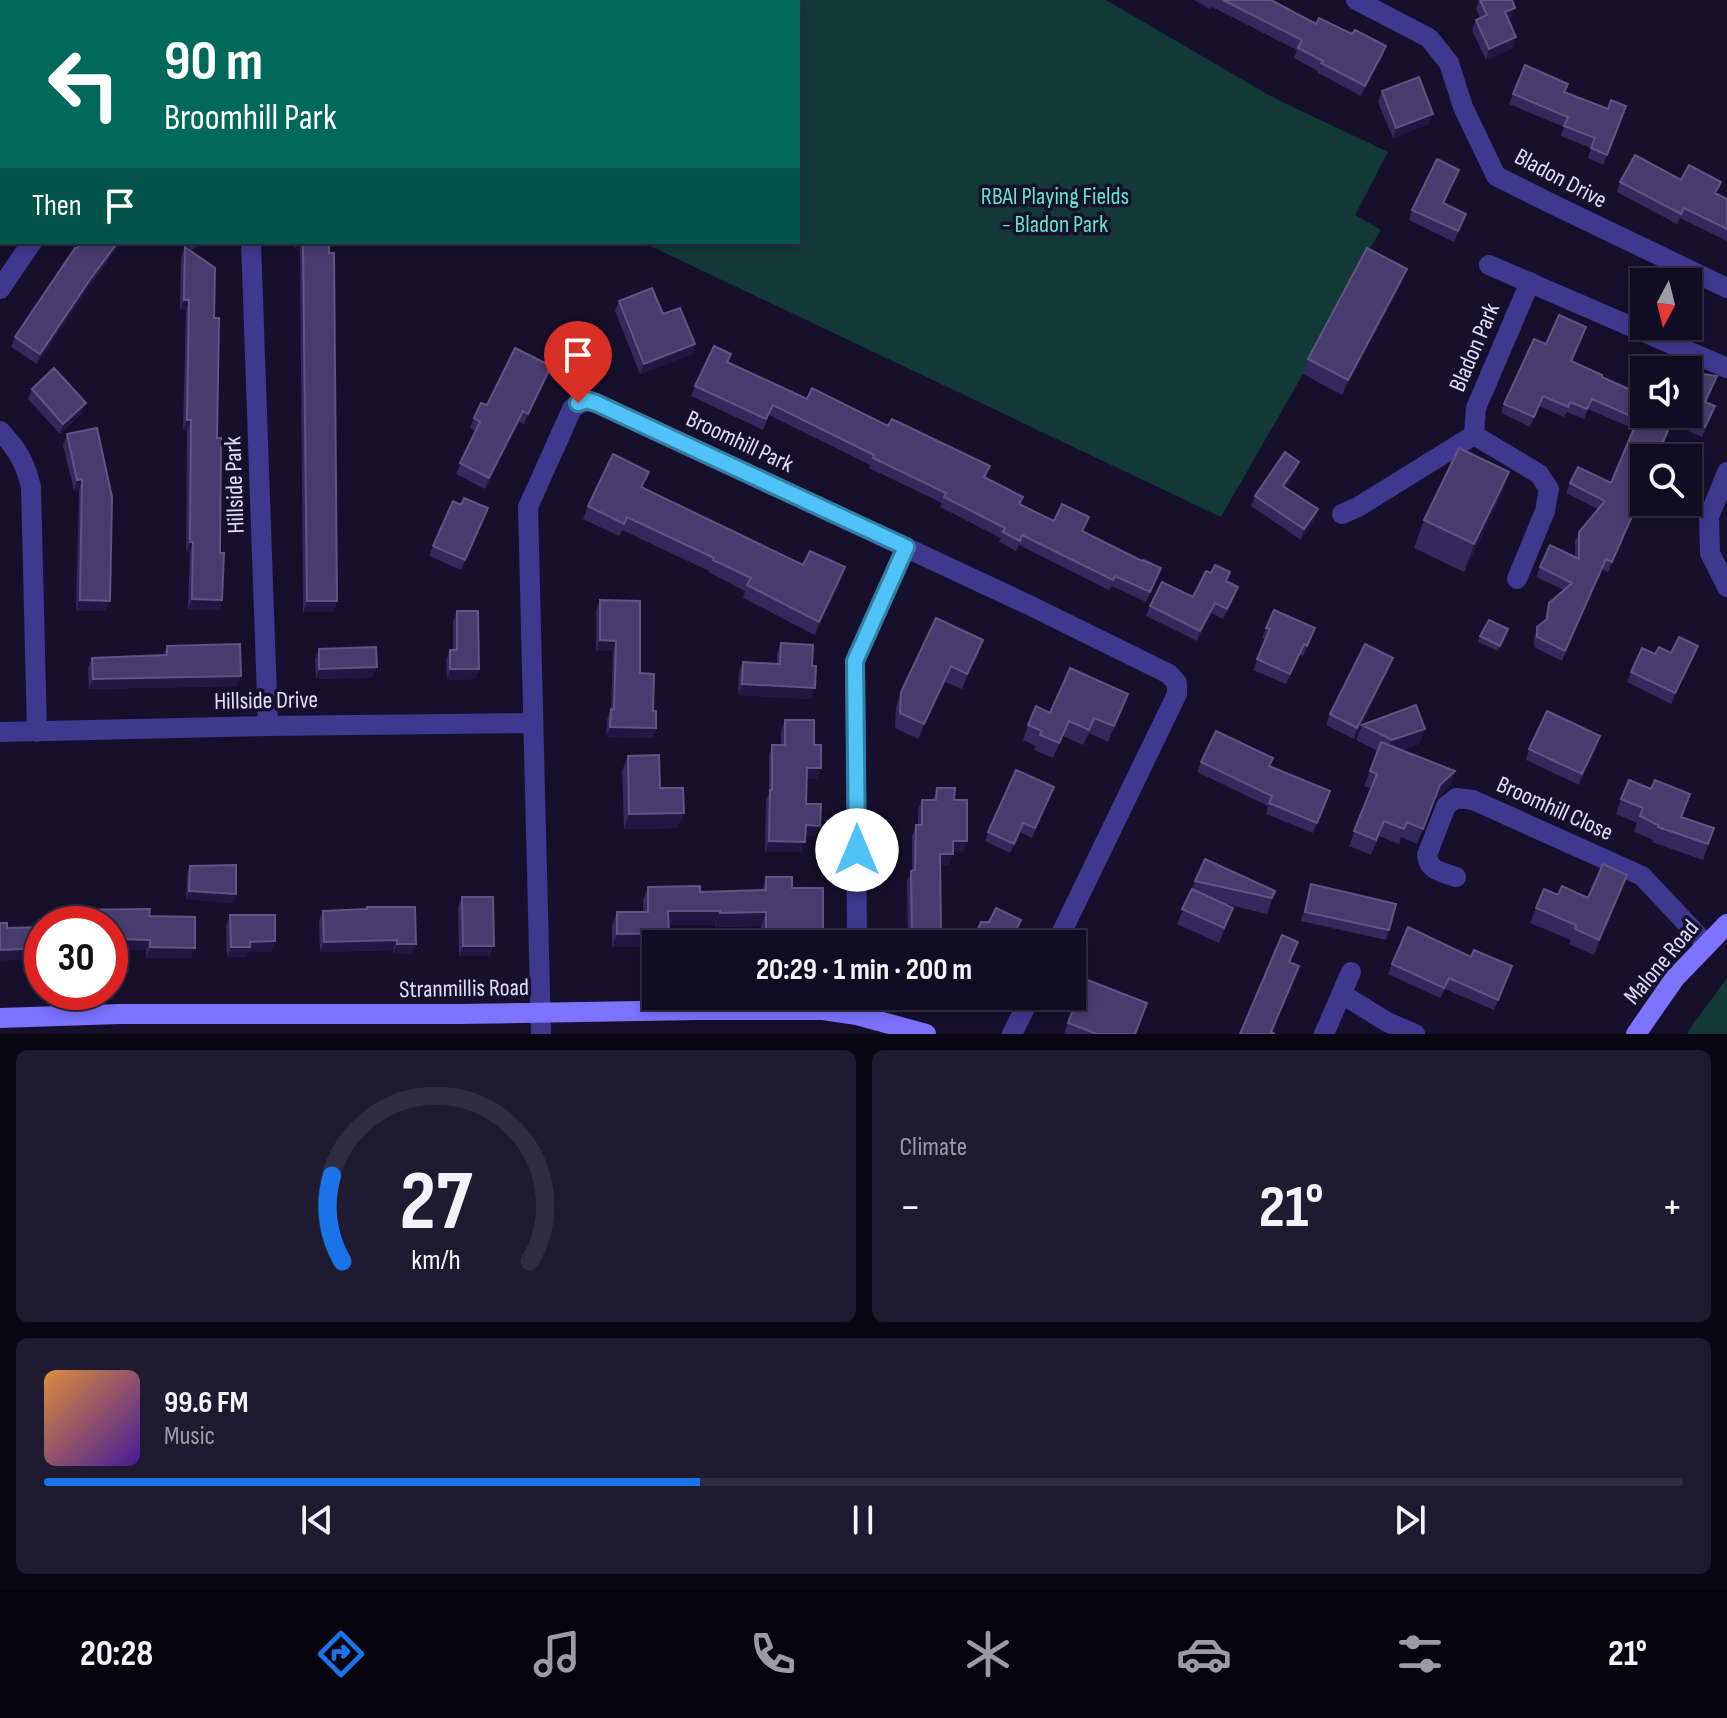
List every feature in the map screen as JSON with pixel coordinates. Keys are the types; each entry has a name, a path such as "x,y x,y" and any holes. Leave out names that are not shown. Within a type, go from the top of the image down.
{"street":[{"name":"Bladon Drive","path":"1356,0 1429,38 1449,63 1463,107 1496,176 1727,288"},
{"path":"0,289 31,244"},
{"name":"Hillside Park","path":"251,244 268,726"},
{"name":"Bladon Park","path":"1489,265 1727,368"},
{"name":"Bladon Park","path":"1474,435 1476,408 1530,282"},
{"name":"Broomhill Park","path":"541,1034 528,507 572,409 587,400 906,547 1169,674 1177,683 1177,694 1063,930"},
{"path":"0,431 26,465 31,487 37,732"},
{"path":"1342,514 1474,435 1539,474 1549,489 1545,511 1517,579"},
{"path":"1727,472 1709,517 1710,553 1727,587"},
{"path":"857,930 855,661 906,547"},
{"name":"Hillside Drive","path":"0,732 533,723"},
{"name":"Broomhill Close","path":"1456,877 1432,869 1427,864 1427,855 1446,806 1456,798 1473,800 1642,876 1706,944"},
{"name":"Malone Road","path":"1636,1034 1675,978 1727,924"},
{"path":"1324,1034 1351,972"},
{"path":"1342,994 1387,1022 1415,1034"},
{"name":"Stranmillis Road","path":"0,1018 119,1014 823,1010"},
{"name":"Stranmillis Road","path":"870,1010 926,1034"},
{"path":"1012,1034 1024,1010"}],"green space":[{"name":"RBAI Playing Fields - Bladon Park","path":"800,0 1106,0 1276,99 1388,152 1355,215 1381,230 1221,517 646,244 800,244"},
{"path":"1727,978 1727,1034 1687,1034 1691,1027"}],"building":[{"path":"1223,0 1271,0 1316,24 1319,18 1352,34 1355,30 1386,46 1365,86 1298,48 1302,40"},
{"path":"1480,0 1512,0 1515,8 1505,12 1516,37 1489,49 1476,20 1487,15"},
{"path":"1525,65 1568,84 1564,92 1608,109 1611,100 1626,106 1607,155 1591,148 1595,138 1564,126 1568,117 1513,94"},
{"path":"1419,77 1433,114 1396,128 1382,91"},
{"path":"1635,155 1681,180 1689,165 1721,182 1715,193 1727,199 1727,229 1684,208 1681,214 1620,182"},
{"path":"1437,159 1459,170 1443,203 1466,214 1458,231 1412,210"},
{"path":"80,244 117,244 40,354 15,337"},
{"path":"303,244 329,244 329,253 334,253 337,601 307,601"},
{"path":"185,247 215,268 214,318 219,318 217,438 221,438 220,553 224,553 222,600 192,599 191,420 187,420 189,300 184,300"},
{"path":"1367,248 1407,269 1348,380 1308,359"},
{"path":"652,288 663,314 680,308 695,344 644,364 619,301"},
{"path":"1559,315 1586,327 1571,361 1630,390 1630,416 1592,399 1587,409 1570,402 1568,407 1543,396 1534,417 1504,404 1534,339 1546,344"},
{"path":"714,346 731,354 727,362 807,399 812,388 888,426 892,419 990,466 984,477 1023,497 1019,504 1054,521 1062,504 1089,517 1082,531 1161,568 1150,592 1115,576 1113,580 1022,535 1020,541 1003,532 1005,528 944,497 946,493 773,405 766,419 695,386"},
{"path":"515,348 551,366 528,414 523,411 489,478 460,463 480,422 474,418 481,403 487,405"},
{"path":"54,368 86,403 63,424 32,389"},
{"path":"1702,374 1717,376 1705,402 1715,406 1705,427 1702,426"},
{"path":"97,428 112,497 110,601 80,600 82,479 77,480 67,434"},
{"path":"1634,428 1669,428 1662,444 1630,444 1632,516 1612,562 1606,559 1565,651 1537,637 1537,627 1547,619 1549,603 1572,583 1540,567 1550,545 1579,559 1579,532 1605,501 1570,483 1578,467 1611,483"},
{"path":"1459,448 1509,472 1474,544 1424,520"},
{"path":"1285,452 1299,462 1283,486 1318,509 1304,529 1255,496"},
{"path":"613,454 649,472 641,487 803,565 810,551 845,567 819,622 747,585 751,578 714,558 627,517 624,524 588,506"},
{"path":"464,498 488,508 465,560 433,546 453,501 461,505"},
{"path":"1215,565 1230,572 1226,581 1238,587 1227,609 1215,603 1200,631 1150,606 1162,582 1193,597 1206,571 1211,573"},
{"path":"600,600 640,601 640,673 654,674 656,728 610,727 611,709 614,710 616,641 600,640"},
{"path":"1274,610 1315,628 1290,674 1257,659 1270,629 1266,628"},
{"path":"457,611 478,611 479,669 450,669 450,650 457,650"},
{"path":"936,618 983,640 967,674 951,666 924,724 900,713 901,692"},
{"path":"1489,620 1508,629 1500,646 1480,636"},
{"path":"1679,637 1698,646 1675,693 1631,672 1642,648 1655,654 1659,647 1671,653"},
{"path":"781,643 813,645 815,688 742,684 743,662 780,664"},
{"path":"240,644 241,676 93,679 92,658 167,655 167,646"},
{"path":"1365,644 1393,658 1357,728 1330,714"},
{"path":"376,647 377,667 319,669 319,649"},
{"path":"1070,668 1128,694 1114,726 1094,718 1089,730 1069,721 1059,743 1040,735 1042,731 1028,725 1036,706 1050,713"},
{"path":"1416,705 1425,729 1392,740 1362,725"},
{"path":"1547,711 1600,736 1582,774 1529,749"},
{"path":"785,720 814,720 814,745 821,745 821,768 807,768 806,804 821,804 820,826 806,825 805,842 769,841 772,745 785,745"},
{"path":"1216,731 1273,758 1269,766 1330,791 1317,823 1269,803 1272,796 1201,762"},
{"path":"1381,742 1455,771 1440,785 1423,829 1407,822 1404,829 1384,821 1376,840 1354,831 1377,774 1370,771"},
{"path":"659,755 660,788 683,788 684,813 629,814 628,756"},
{"path":"1016,770 1054,787 1035,828 1023,823 1014,844 988,832"},
{"path":"1629,780 1651,789 1655,780 1690,794 1681,817 1714,828 1708,844 1658,827 1640,816 1643,808 1621,799"},
{"path":"937,788 955,788 954,800 967,800 967,841 953,841 953,854 940,854 941,930 912,930 911,871 915,870 916,825 922,825 922,800 936,800"},
{"path":"1205,859 1275,891 1272,898 1195,881"},
{"path":"1603,864 1627,875 1599,940 1575,929 1576,925 1536,908 1544,889 1558,895 1562,886 1588,898"},
{"path":"236,865 236,894 189,891 190,866"},
{"path":"766,877 792,877 792,888 823,888 823,930 766,930 766,912 668,911 669,930 617,934 617,912 648,912 648,887 700,886 700,892 766,890"},
{"path":"1311,884 1396,904 1389,930 1305,912"},
{"path":"1192,889 1233,908 1224,928 1182,909"},
{"path":"462,897 493,897 494,946 463,946"},
{"path":"415,907 416,944 397,944 397,940 324,942 323,911"},
{"path":"996,908 1021,920 1016,930 977,930 981,922 989,922"},
{"path":"128,909 150,909 149,916 195,917 195,948 150,947 150,940 128,939"},
{"path":"230,915 275,915 275,941 250,942 250,947 231,947"},
{"path":"0,923 7,923 7,928 24,928 24,949 0,950"},
{"path":"1408,927 1471,957 1474,950 1512,966 1498,1000 1449,978 1444,988 1392,964"},
{"path":"1282,935 1298,942 1289,962 1299,966 1271,1032 1275,1034 1240,1034"},
{"path":"1086,979 1147,1003 1135,1034 1097,1034 1068,1023 1073,1010 1086,1010"}],"route":[{"path":"578,403 587,400 596,403 906,547 855,661 857,850"}]}
